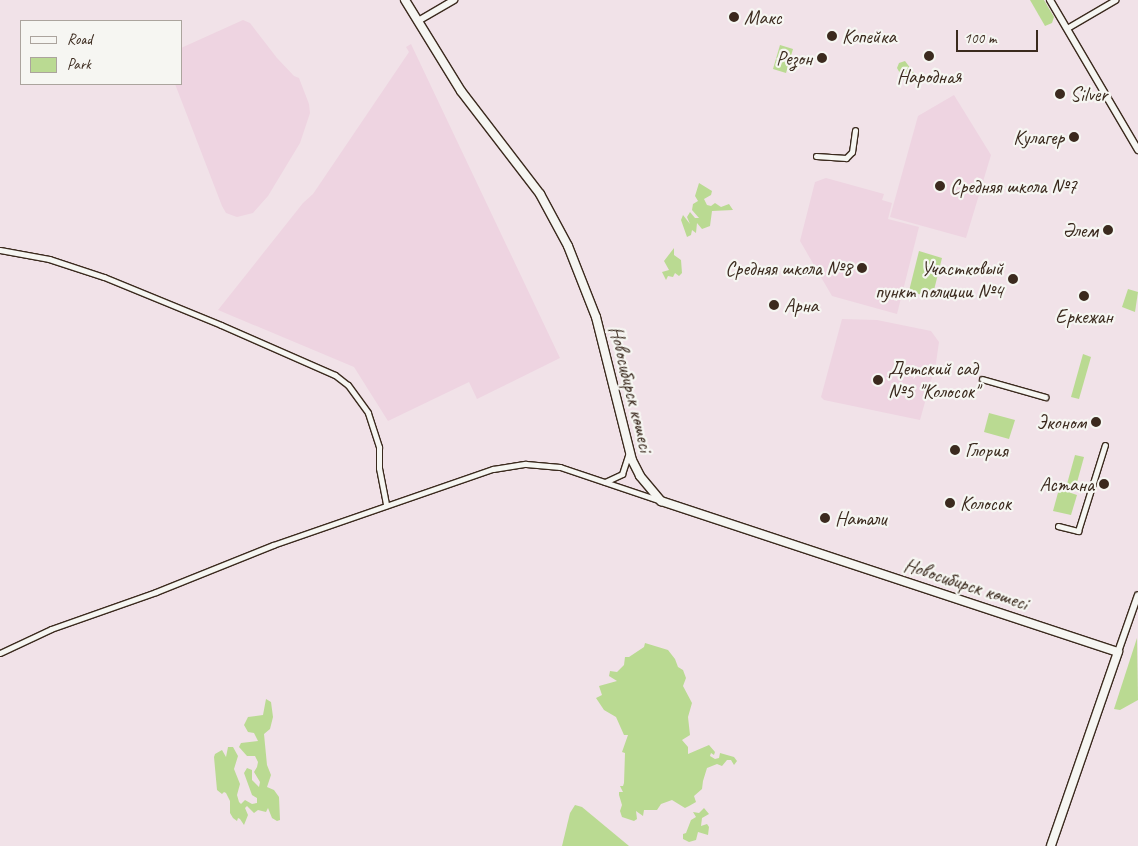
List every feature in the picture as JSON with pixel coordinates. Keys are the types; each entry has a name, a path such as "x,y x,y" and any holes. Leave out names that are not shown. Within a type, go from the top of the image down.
{"main road":[{"name":"Новосибирск көшесі","path":"405,0 461,91 528,176 568,246 584,281 596,317 629,452 640,476 661,501 1118,652"},
{"path":"1051,846 1118,652"}],"street":[{"path":"418,21 454,0"},
{"path":"1050,0 1138,150"},
{"path":"1067,28 1115,0"},
{"path":"816,156 846,158 852,152 855,130"},
{"path":"0,250 49,259 104,277 221,325 335,375 354,391 368,413 379,447 380,477 386,505"},
{"path":"982,379 1045,397"},
{"path":"1058,526 1078,532 1105,445"},
{"path":"605,482 622,474 629,452"},
{"path":"0,653 51,629 156,592 288,539 482,472 516,465 538,464 560,467 661,501"},
{"path":"1118,652 1138,594"}],"shaded area":[{"path":"243,20 250,23 277,58 294,76 299,78 309,104 310,113 300,143 268,196 253,213 237,217 226,213 222,206 175,85 182,85 182,48"},
{"path":"411,44 560,358 477,399 469,382 388,421 354,367 218,310 303,203 313,194 409,52 406,47"},
{"name":"Средняя школа №7","path":"954,95 991,155 966,238 890,217 918,116"},
{"name":"Средняя школа №8","path":"826,178 884,194 882,200 892,203 888,219 919,227 897,314 832,296 800,241 815,182"},
{"name":"Детский сад №5 \"Колосок\"","path":"842,319 877,320 931,331 939,342 936,363 920,420 824,400 821,397"}],"green space":[{"path":"1030,0 1044,0 1054,17 1052,23 1045,26"},
{"path":"780,45 793,49 786,73 773,69"},
{"path":"905,61 917,77 907,86 897,68 899,63"},
{"path":"699,183 712,191 711,195 704,199 707,205 711,206 715,203 721,207 729,204 733,210 712,211 710,226 702,229 697,223 696,233 692,230 691,235 687,237 681,220 683,215 690,224 687,217 690,212 695,218 699,218 692,210 693,204 698,201 695,196"},
{"path":"674,248 674,255 681,260 682,273 679,276 675,273 673,277 668,276 666,280 662,272 669,270 664,261"},
{"path":"919,251 942,258 932,298 909,291"},
{"path":"1128,289 1138,292 1135,312 1122,307"},
{"path":"1083,354 1091,357 1079,399 1071,397"},
{"path":"989,413 1015,420 1009,439 984,432"},
{"path":"1075,455 1084,457 1076,486 1067,484"},
{"path":"1059,489 1077,495 1071,515 1053,511"},
{"path":"1137,638 1138,700 1120,710 1114,709"},
{"path":"645,643 668,650 678,667 683,670 686,678 683,686 692,703 688,717 690,735 682,740 688,747 688,754 709,745 715,752 714,755 711,753 710,756 715,759 719,758 720,753 734,757 737,761 734,765 731,760 727,760 722,766 717,764 707,768 702,789 694,796 696,802 685,808 672,800 661,804 657,810 644,810 643,816 636,811 637,819 634,821 622,817 620,811 622,805 619,792 623,792 620,786 623,786 624,783 625,753 622,752 628,735 624,735 616,717 604,710 596,698 602,695 599,686 617,681 609,676 610,671 617,672 624,665 625,657 629,657 644,647"},
{"path":"266,699 271,702 273,717 270,729 264,734 267,765 271,775 267,787 274,790 279,797 280,820 277,821 272,818 268,808 266,812 258,810 254,813 247,806 245,808 248,815 244,825 240,819 238,818 237,821 230,813 230,801 226,793 222,794 217,790 214,757 215,754 222,750 226,757 228,747 233,747 238,756 234,769 240,784 237,795 239,802 241,804 245,800 252,804 257,803 257,798 252,795 244,773 247,768 252,770 252,780 259,787 260,782 254,772 258,762 255,756 247,756 239,747 241,743 258,741 254,733 248,732 244,725 248,717 263,715"},
{"path":"575,805 582,807 629,846 562,846 570,813"},
{"path":"704,808 709,814 702,818 701,826 707,824 709,827 708,835 698,832 696,840 689,842 683,839 683,834 686,833 691,820 696,817 693,812 699,813"}],"place":[{"name":"Макс","path":"734,17"},
{"name":"Копейка","path":"832,36"},
{"name":"Народная","path":"929,56"},
{"name":"Резон","path":"822,58"},
{"name":"Silver","path":"1060,94"},
{"name":"Кулагер","path":"1074,137"},
{"name":"Средняя школа №7","path":"940,186"},
{"name":"Әлем","path":"1108,230"},
{"name":"Средняя школа №8","path":"862,268"},
{"name":"Участковый пункт полиции №4","path":"1013,279"},
{"name":"Еркежан","path":"1084,296"},
{"name":"Арна","path":"774,305"},
{"name":"Детский сад №5 \"Колосок\"","path":"878,380"},
{"name":"Эконом","path":"1096,422"},
{"name":"Глория","path":"955,450"},
{"name":"Астана","path":"1104,484"},
{"name":"Колосок","path":"950,503"},
{"name":"Натали","path":"825,518"}]}
